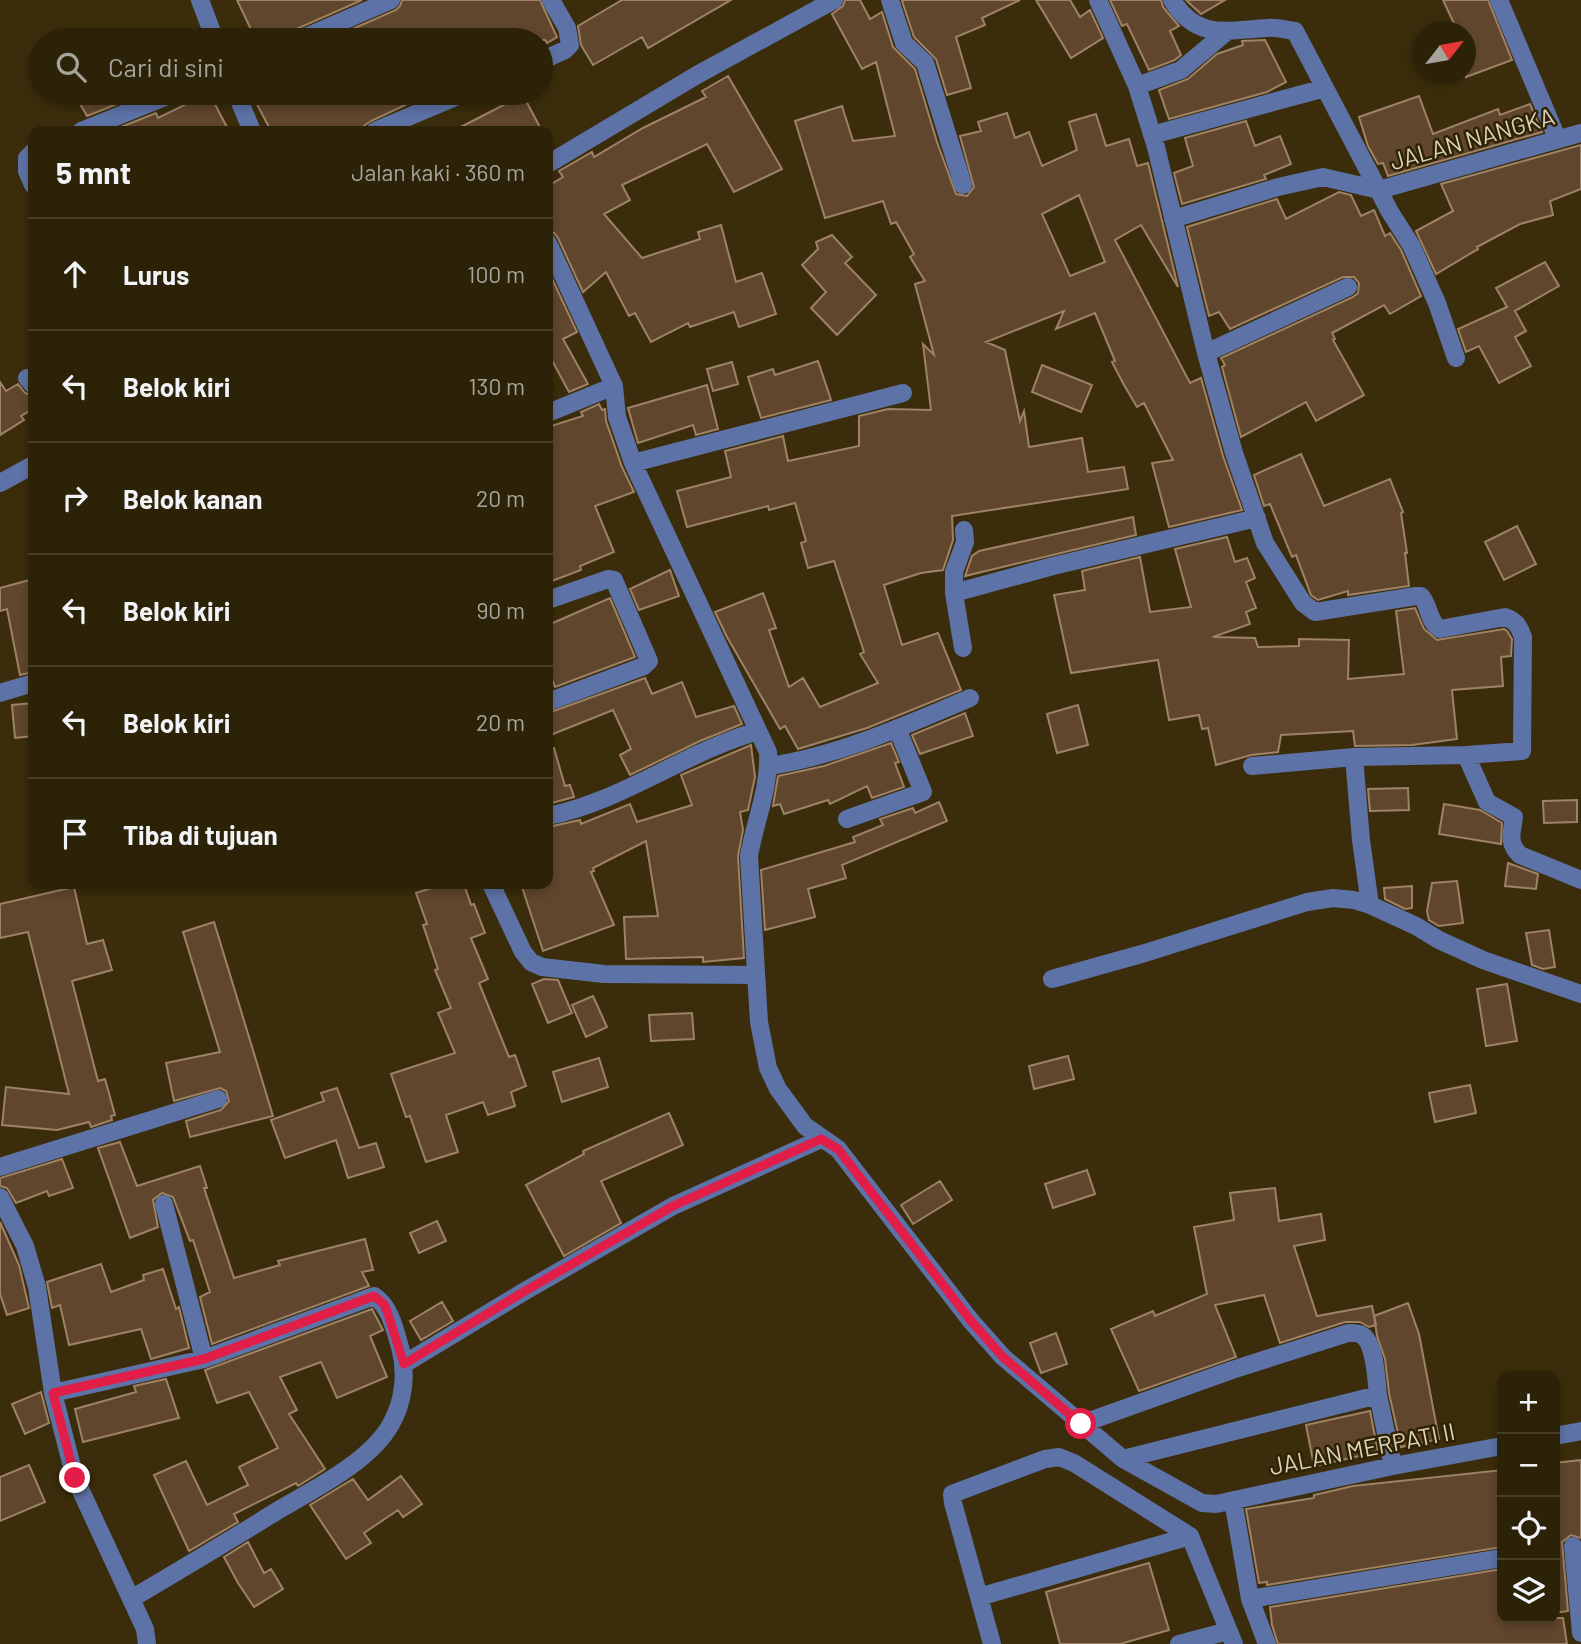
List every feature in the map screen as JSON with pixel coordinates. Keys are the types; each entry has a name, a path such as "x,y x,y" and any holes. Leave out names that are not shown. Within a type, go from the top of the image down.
{"street":[{"path":"200,0 210,28"},
{"path":"327,28 391,0"},
{"path":"551,0 567,29 570,45 553,56"},
{"path":"553,161 697,75 834,0"},
{"path":"890,0 904,43 925,63 963,185"},
{"path":"1098,0 1137,86 1152,135 1206,353 1234,453 1265,543 1303,603 1315,612 1421,596 1433,623 1440,629 1505,617 1513,620 1523,637 1522,751 1354,757 1252,766"},
{"path":"1172,0 1197,26 1225,33 1270,27 1296,31 1378,190 1428,279 1455,358"},
{"path":"1499,0 1557,138"},
{"path":"1137,86 1181,70 1225,33"},
{"path":"1152,135 1325,88"},
{"path":"93,126 145,105"},
{"path":"241,105 250,126"},
{"path":"387,126 437,105"},
{"name":"JALAN NANGKA","path":"1173,219 1278,187 1324,177 1378,190 1581,132"},
{"path":"553,254 614,386 617,417 633,463 768,752 769,766 818,755 897,728 970,698"},
{"path":"1206,353 1348,287"},
{"path":"553,411 614,386"},
{"path":"633,463 903,393"},
{"path":"0,483 28,468"},
{"path":"954,593 1053,566 1257,518"},
{"path":"963,648 954,593 954,572 965,542 964,530"},
{"path":"553,598 608,579 614,580 649,661 643,667 553,700"},
{"path":"0,693 28,685"},
{"path":"847,819 923,792 897,728"},
{"path":"553,815 576,811 613,796 707,750 758,731"},
{"path":"1466,755 1487,802 1514,817 1510,840 1514,850 1520,855 1581,880"},
{"path":"1354,757 1360,840 1370,905"},
{"name":"JALAN MERPATI II","path":"769,766 763,807 752,838 750,856 760,1023 768,1068 778,1090 805,1126 838,1149 971,1321 1003,1357 1123,1459 1202,1503 1216,1504 1497,1447"},
{"path":"493,889 523,953 531,962 542,967 604,974 756,975"},
{"path":"1052,979 1307,902 1333,898 1370,905 1483,960 1581,994"},
{"path":"0,1167 218,1099"},
{"path":"404,1364 673,1206 821,1139"},
{"path":"0,1197 25,1246 37,1287 53,1393 75,1478 145,1629 147,1644"},
{"path":"164,1204 204,1359"},
{"path":"53,1393 204,1359 374,1296 384,1304 387,1311 404,1364 402,1399 390,1426 371,1450 227,1544 131,1599"},
{"path":"1081,1424 1232,1370 1348,1333 1360,1334 1372,1350 1378,1395 1393,1466"},
{"path":"1123,1459 1378,1395"},
{"path":"1560,1435 1581,1431"},
{"path":"992,1644 952,1494 1045,1459 1059,1457 1083,1467 1190,1536 1231,1638 1179,1644"},
{"path":"1233,1500 1250,1599 1267,1644"},
{"path":"979,1597 1190,1536"},
{"path":"1577,1545 1581,1633"},
{"path":"1250,1599 1497,1559"}],"building":[{"path":"237,0 362,0 299,28 250,28"},
{"path":"402,0 540,0 553,28 355,28 400,6"},
{"path":"622,0 731,0 648,48 642,37 593,65 581,45 578,26"},
{"path":"845,0 860,0 870,19 882,12 893,47 915,69 956,194 967,196 974,187 960,136 981,131 978,122 1007,113 1015,138 1029,132 1042,166 1077,150 1069,122 1096,114 1106,146 1129,139 1137,166 1148,163 1178,287 1141,225 1115,240 1190,383 1201,378 1223,456 1242,510 1169,527 1152,463 1173,460 1144,403 1137,407 1124,385 1112,362 1115,361 1095,313 1056,329 1064,311 986,342 1005,350 1020,421 1024,411 1029,447 1082,438 1088,472 1124,467 1128,489 952,516 953,540 943,570 921,573 884,585 902,645 938,633 961,690 867,728 798,749 785,726 780,729 715,612 763,593 776,628 769,630 789,687 803,678 820,707 878,683 860,654 864,652 834,561 808,568 801,543 806,541 795,503 769,510 768,506 687,527 677,491 731,477 725,451 783,436 788,461 859,446 859,416 888,409 931,410 923,344 934,355 915,284 925,281 910,257 914,254 896,222 891,224 883,201 825,218 795,121 842,106 853,141 895,136 876,62 862,69 832,14 843,6","holes":["1079,195 1105,262 1070,276 1042,214"]},
{"path":"1020,0 982,18 985,25 956,37 971,88 947,95 936,59 914,37 902,1"},
{"path":"1036,0 1070,0 1080,17 1090,10 1103,38 1071,58"},
{"path":"1110,0 1161,0 1163,7 1179,26 1170,31 1181,55 1149,70 1127,24 1122,26"},
{"path":"1186,0 1225,0 1201,14"},
{"path":"1443,0 1488,0 1512,60 1476,73 1476,21 1453,21"},
{"path":"1265,40 1286,82 1267,92 1169,119 1159,90 1188,79 1217,54 1243,45 1242,41"},
{"path":"728,76 782,169 734,192 707,144 622,185 630,200 604,214 642,258 700,239 698,232 721,225 736,282 762,273 776,314 739,327 734,312 690,327 688,323 651,342 635,313 629,316 606,272 583,292 558,238 553,233 553,183 563,177 559,171 592,152 594,157 643,128 706,97 702,91"},
{"path":"1419,96 1433,134 1498,109 1500,115 1530,104 1542,132 1388,176 1383,163 1378,164 1368,146 1359,117"},
{"path":"81,105 115,105 87,116"},
{"path":"185,105 215,105 226,126 124,126 156,113 158,118"},
{"path":"257,105 405,105 364,126 268,126"},
{"path":"504,105 528,105 539,126 463,126"},
{"path":"1246,121 1255,146 1280,136 1291,164 1264,175 1266,179 1182,204 1174,173 1193,166 1185,138"},
{"path":"1581,145 1581,189 1550,201 1553,215 1520,224 1477,247 1478,249 1436,274 1416,231 1453,211 1441,184"},
{"path":"1339,192 1351,195 1361,216 1374,210 1385,236 1390,233 1401,250 1421,296 1390,314 1384,305 1332,333 1335,339 1333,340 1364,395 1316,421 1306,402 1241,437 1222,367 1225,365 1221,358 1353,297 1358,293 1359,283 1354,277 1343,277 1230,329 1219,312 1209,316 1187,227 1277,199 1286,219"},
{"path":"832,235 852,257 845,263 876,295 837,335 811,308 826,292 802,265 818,249 816,242"},
{"path":"1545,262 1559,286 1515,311 1526,331 1515,337 1531,366 1499,383 1479,346 1466,352 1458,329 1507,307 1496,288"},
{"path":"553,281 577,332 563,339 588,384 569,392 553,362"},
{"path":"818,361 831,400 761,418 748,377 773,369 775,375"},
{"path":"732,362 738,384 713,391 707,369"},
{"path":"1042,365 1092,385 1081,412 1032,392"},
{"path":"0,382 6,391 18,384 28,394 28,412 21,416 24,420 0,435"},
{"path":"707,385 718,429 696,435 693,425 638,443 628,408"},
{"path":"599,404 602,410 605,409 606,421 622,467 634,492 595,506 614,552 580,566 581,570 553,581 553,425 583,416 581,412"},
{"path":"1301,454 1324,506 1390,479 1403,512 1409,586 1348,595 1348,591 1318,600 1311,595 1296,555 1292,557 1270,504 1264,506 1254,475"},
{"path":"1133,517 1136,535 965,576 972,556 979,551"},
{"path":"1517,526 1536,564 1504,580 1485,542"},
{"path":"1227,537 1235,562 1247,558 1255,578 1246,582 1256,608 1246,612 1250,624 1213,637 1255,638 1258,647 1299,646 1299,639 1349,640 1348,679 1404,674 1396,611 1415,608 1424,629 1437,640 1504,629 1507,631 1512,639 1511,656 1501,657 1503,686 1452,690 1457,739 1412,745 1355,746 1353,731 1281,735 1278,752 1251,755 1216,765 1208,728 1202,729 1199,715 1169,720 1158,660 1071,673 1054,595 1085,590 1082,571 1140,557 1150,612 1191,607 1175,549"},
{"path":"670,570 679,596 639,610 630,589"},
{"path":"28,580 28,673 20,675 7,609 0,611 0,588"},
{"path":"610,598 635,657 555,687 553,623"},
{"path":"645,678 652,694 682,682 696,717 734,706 742,724 630,775 620,755 631,749 613,710 553,734 553,711"},
{"path":"28,703 28,737 15,738 12,705"},
{"path":"1078,705 1088,745 1057,753 1047,714"},
{"path":"965,713 973,736 920,754 912,735"},
{"path":"891,743 899,762 895,763 904,787 872,798 867,786 830,804 828,800 784,814 780,804 773,806 778,776 824,766"},
{"path":"751,745 755,777 748,810 740,812 743,830 738,856 744,958 703,962 703,957 626,959 624,917 658,916 646,841 593,868 594,871 591,872 614,925 543,951 523,889 553,889 553,826 580,820 581,824 630,804 637,822 692,805 681,775"},
{"path":"553,748 565,786 570,785 574,797 553,803"},
{"path":"1408,788 1409,810 1370,811 1368,789"},
{"path":"1577,800 1577,822 1544,823 1543,801"},
{"path":"939,802 947,821 842,865 846,878 808,889 815,917 765,930 761,870 855,842 853,837 883,825 880,819 913,808 915,813"},
{"path":"1444,804 1480,810 1502,823 1501,844 1439,834"},
{"path":"1508,863 1538,874 1536,889 1505,886"},
{"path":"1457,881 1463,923 1439,926 1429,920 1427,911 1432,883"},
{"path":"1412,886 1412,908 1405,909 1385,899 1384,888"},
{"path":"74,889 87,944 103,940 112,970 72,981 98,1081 105,1079 115,1115 111,1116 112,1120 91,1127 89,1122 57,1130 2,1125 6,1087 69,1094 28,932 0,938 0,904"},
{"path":"428,889 466,889 485,933 471,938 488,979 479,983 509,1057 515,1055 526,1086 511,1092 515,1106 488,1115 483,1102 446,1115 458,1152 426,1162 410,1116 406,1117 391,1074 455,1053 438,1013 451,1008 435,970 438,969 423,925 427,924 416,893"},
{"path":"214,922 273,1116 190,1137 186,1121 221,1110 229,1101 226,1091 220,1088 174,1101 166,1063 220,1052 183,932"},
{"path":"1549,930 1555,967 1543,969 1532,965 1526,933"},
{"path":"544,979 558,980 572,1013 548,1023 532,984"},
{"path":"1507,984 1517,1041 1486,1046 1477,989"},
{"path":"593,996 607,1027 586,1037 572,1005"},
{"path":"692,1013 694,1039 651,1041 649,1015"},
{"path":"1068,1056 1074,1079 1034,1089 1029,1066"},
{"path":"599,1058 608,1087 562,1102 553,1072"},
{"path":"1470,1085 1476,1113 1435,1122 1429,1093"},
{"path":"337,1088 359,1148 376,1143 384,1167 348,1178 336,1140 285,1158 271,1120 324,1101 321,1093"},
{"path":"669,1113 683,1145 601,1181 621,1223 564,1256 526,1185 584,1154 583,1151"},
{"path":"120,1142 137,1186 200,1166 207,1188 204,1188 234,1278 280,1265 278,1261 365,1239 373,1270 362,1272 369,1286 212,1344 200,1297 210,1292 193,1240 190,1241 173,1197 162,1193 153,1200 158,1227 130,1238 98,1148"},
{"path":"62,1159 73,1188 49,1196 47,1191 16,1203 7,1188 0,1186 0,1178"},
{"path":"1087,1170 1095,1194 1053,1208 1045,1184"},
{"path":"940,1181 952,1200 913,1224 901,1205"},
{"path":"1275,1188 1279,1221 1321,1214 1325,1240 1294,1246 1317,1316 1372,1306 1376,1325 1369,1327 1360,1322 1345,1322 1280,1343 1264,1295 1215,1305 1236,1357 1139,1391 1111,1329 1153,1311 1155,1316 1207,1294 1194,1227 1234,1220 1230,1193"},
{"path":"437,1221 446,1241 419,1253 410,1233"},
{"path":"0,1222 19,1265 29,1308 7,1315 0,1294"},
{"path":"101,1264 111,1292 144,1280 143,1275 163,1269 176,1309 179,1307 189,1348 151,1359 141,1329 69,1345 60,1305 52,1308 47,1282"},
{"path":"442,1302 453,1321 421,1340 410,1321"},
{"path":"1408,1303 1419,1334 1439,1439 1401,1447 1374,1316"},
{"path":"372,1309 383,1330 370,1336 387,1377 337,1398 321,1362 280,1377 297,1410 289,1414 325,1469 298,1486 296,1483 234,1514 238,1522 189,1551 154,1475 186,1461 207,1505 248,1485 239,1467 278,1448 249,1392 217,1403 205,1370"},
{"path":"1056,1333 1067,1364 1041,1373 1030,1343"},
{"path":"166,1379 179,1418 83,1442 75,1409 136,1392 134,1386"},
{"path":"41,1392 49,1423 25,1434 12,1404"},
{"path":"1370,1411 1378,1452 1314,1466 1306,1425"},
{"path":"1581,1460 1581,1538 1571,1535 1562,1542 1568,1611 1560,1612 1560,1497 1560,1462"},
{"path":"29,1465 45,1502 0,1521 0,1477"},
{"path":"1497,1471 1497,1548 1267,1585 1267,1582 1259,1583 1246,1509 1314,1498 1314,1495 1353,1486"},
{"path":"401,1476 422,1504 403,1517 398,1510 364,1533 371,1543 346,1559 310,1505 353,1479 368,1500"},
{"path":"248,1542 264,1573 271,1569 283,1589 254,1607 224,1557"},
{"path":"1149,1563 1169,1630 1120,1644 1060,1644 1046,1592"},
{"path":"1497,1570 1497,1623 1560,1623 1560,1618 1563,1618 1567,1644 1278,1644 1270,1607"}],"route":[{"path":"75,1478 53,1393 204,1359 374,1296 384,1304 404,1364 673,1206 821,1139 838,1149 971,1321 1003,1357 1081,1424"}]}
